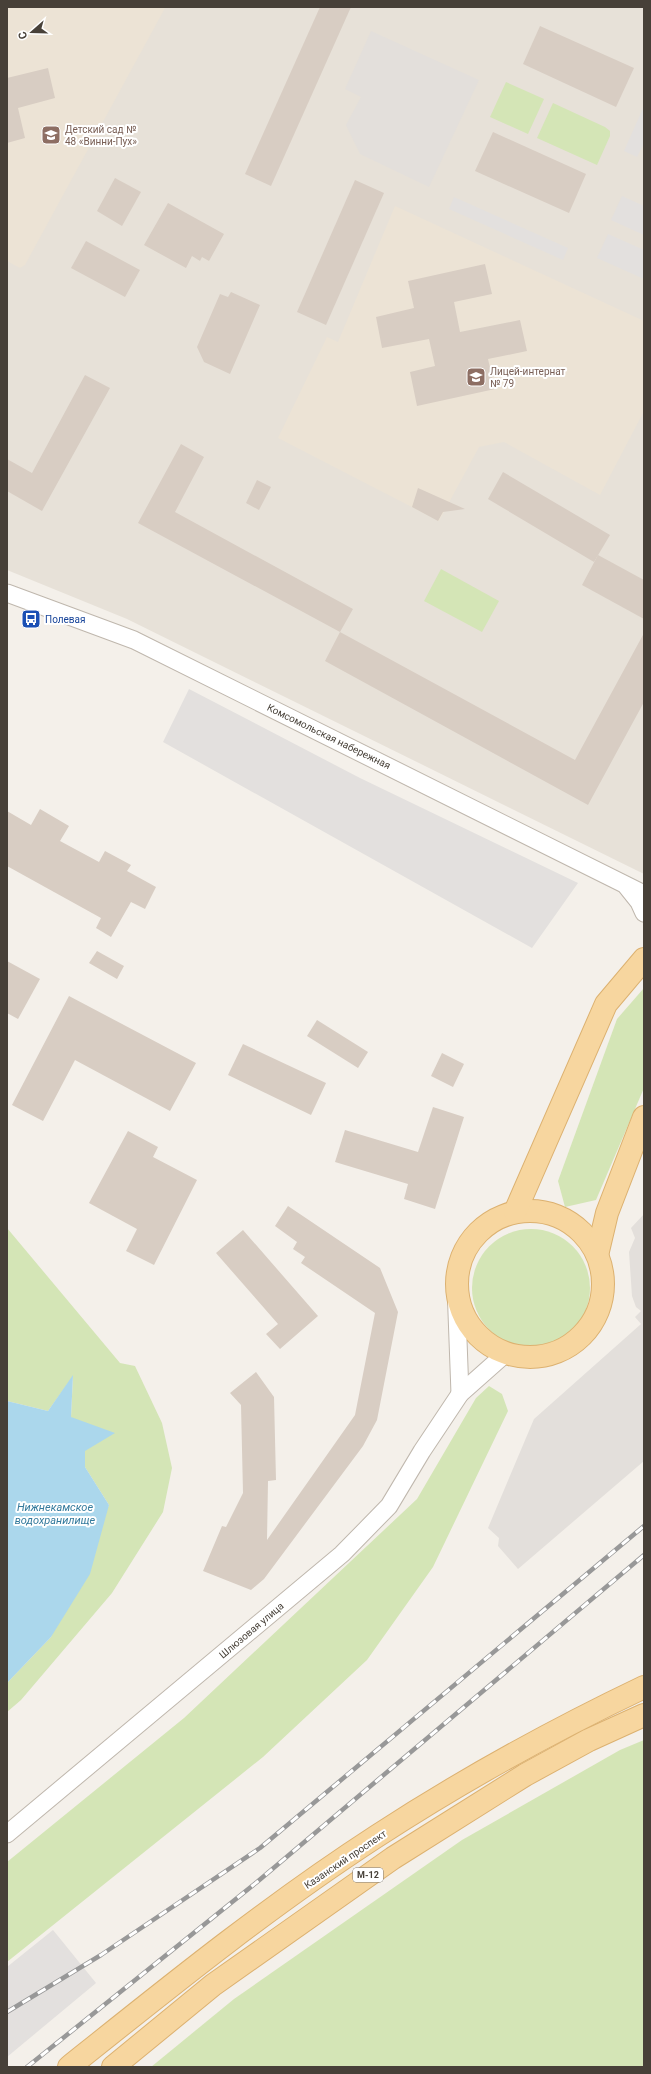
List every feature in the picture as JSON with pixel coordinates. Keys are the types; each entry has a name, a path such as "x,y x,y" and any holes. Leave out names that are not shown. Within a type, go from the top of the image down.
{"main road":[{"path":"515,1212 606,1004 644,959"},
{"path":"598,1251 574,1226 557,1216 538,1211 515,1212 499,1217 484,1226 468,1244 459,1263 456,1286 461,1310 473,1331 486,1344 505,1354 531,1358 548,1356 567,1348 586,1332 596,1316 602,1295 603,1278 598,1251 607,1213 644,1117"},
{"name":"Казанский проспект","path":"69,2067 198,1963 377,1836 512,1754 644,1687"},
{"name":"М-12","path":"113,2067 213,1985 393,1858 525,1775 589,1740 644,1714"}],"street":[{"name":"Комсомольская набережная","path":"7,593 134,640 644,894"},
{"path":"626,885 644,913"},
{"path":"456,1286 460,1394"},
{"name":"Шлюзовая улица","path":"7,1834 342,1554 388,1506 460,1394 505,1354"}],"shaded area":[{"path":"7,7 644,7 644,874 127,619 7,570"},
{"name":"Детский сад № 48 «Винни-Пух»","path":"7,7 165,8 25,265 20,268 7,261"},
{"path":"371,31 479,80 429,187 360,154 346,125 361,97 345,89"},
{"path":"644,106 644,143 637,157 624,151"},
{"path":"622,196 644,206 644,235 611,220"},
{"path":"454,197 568,248 563,260 449,209"},
{"name":"Лицей-интернат № 79","path":"395,206 644,321 644,411 600,495 504,442 479,447 439,521 278,438 327,337 338,342"},
{"path":"608,234 644,250 644,279 597,258"},
{"path":"189,689 360,778 578,883 532,948 163,742"},
{"path":"644,1214 644,1461 518,1569 498,1546 499,1538 488,1528 534,1419 641,1324 635,1317 641,1311 636,1307 632,1296 629,1252 635,1238 631,1228"},
{"path":"53,1930 96,1983 7,2057 7,1967"}],"green space":[{"path":"506,82 544,99 528,134 490,117"},
{"path":"553,103 605,127 610,131 610,136 597,165 537,138"},
{"path":"441,569 499,601 482,632 424,601"},
{"path":"644,988 644,1088 596,1200 565,1207 558,1181 617,1019"},
{"path":"7,1228 120,1363 135,1366 162,1423 172,1468 163,1512 112,1593 21,1700 7,1712 7,1683 51,1637 109,1505 85,1467 85,1451 71,1417 73,1376 48,1411 7,1401"},
{"path":"531,1229 554,1233 573,1246 586,1265 590,1288 586,1311 573,1330 554,1343 531,1347 508,1343 489,1330 476,1311 472,1288 476,1265 489,1246 508,1233"},
{"path":"489,1386 502,1394 508,1411 433,1567 367,1660 263,1757 7,1962 7,1862 184,1718 417,1499 476,1398"},
{"path":"644,1740 644,2067 151,2067 234,1999 462,1840 620,1750"}],"water":[{"name":"Нижнекамское водохранилище","path":"73,1375 71,1417 115,1433 85,1451 85,1467 109,1505 90,1574 51,1637 7,1683 7,1401 48,1411"}],"building":[{"path":"320,7 351,7 271,186 245,174"},
{"path":"540,26 634,68 616,107 523,64"},
{"path":"48,68 55,98 18,108 25,138 7,143 7,78"},
{"path":"493,132 586,174 569,213 475,171"},
{"path":"115,178 141,192 122,226 97,211"},
{"path":"355,180 384,193 326,325 297,312"},
{"path":"168,203 224,234 209,261 202,257 200,261 192,256 186,268 144,245"},
{"path":"86,241 140,270 125,297 71,268"},
{"path":"485,264 492,294 454,302 460,332 520,320 527,351 488,359 495,389 417,406 410,372 435,366 429,339 382,348 376,317 414,308 408,281"},
{"path":"231,292 260,305 230,374 204,362 197,347 220,294 228,297"},
{"path":"85,375 110,388 42,511 7,491 7,459 32,473"},
{"path":"181,444 204,457 175,512 353,609 340,632 138,523"},
{"path":"503,472 610,535 594,562 488,499"},
{"path":"257,480 271,487 259,510 246,503"},
{"path":"418,488 465,509 443,512 438,521 412,507"},
{"path":"598,555 644,580 644,619 582,585"},
{"path":"340,632 575,760 644,633 644,702 588,805 325,661"},
{"path":"40,809 69,826 60,841 99,862 105,851 131,865 127,871 156,887 145,909 131,902 111,937 96,928 101,918 7,866 7,811 31,825"},
{"path":"97,951 124,966 117,979 89,963"},
{"path":"7,961 40,979 18,1019 7,1013"},
{"path":"69,996 196,1063 170,1111 75,1060 43,1121 12,1105"},
{"path":"317,1020 368,1052 358,1068 307,1036"},
{"path":"243,1044 326,1083 311,1115 228,1075"},
{"path":"442,1053 464,1064 453,1087 431,1076"},
{"path":"433,1107 464,1117 435,1209 404,1199 408,1184 335,1162 345,1130 418,1152"},
{"path":"128,1131 158,1147 153,1157 197,1180 154,1265 126,1251 137,1229 89,1203"},
{"path":"288,1206 380,1268 398,1312 377,1420 363,1446 264,1579 251,1590 203,1571 222,1526 226,1527 243,1493 241,1405 230,1393 256,1372 274,1397 276,1480 268,1481 267,1540 355,1415 375,1313 301,1263 305,1257 293,1249 297,1242 275,1226"},
{"path":"243,1230 318,1316 280,1349 266,1334 278,1324 216,1253"}],"railway":[{"path":"7,2012 101,1955 260,1848 644,1526"},
{"path":"27,2067 257,1882 644,1555"}],"place":[{"name":"Детский сад № 48 «Винни-Пух»","path":"51,135"},
{"name":"Лицей-интернат № 79","path":"476,377"},
{"name":"Полевая","path":"31,619"}]}
